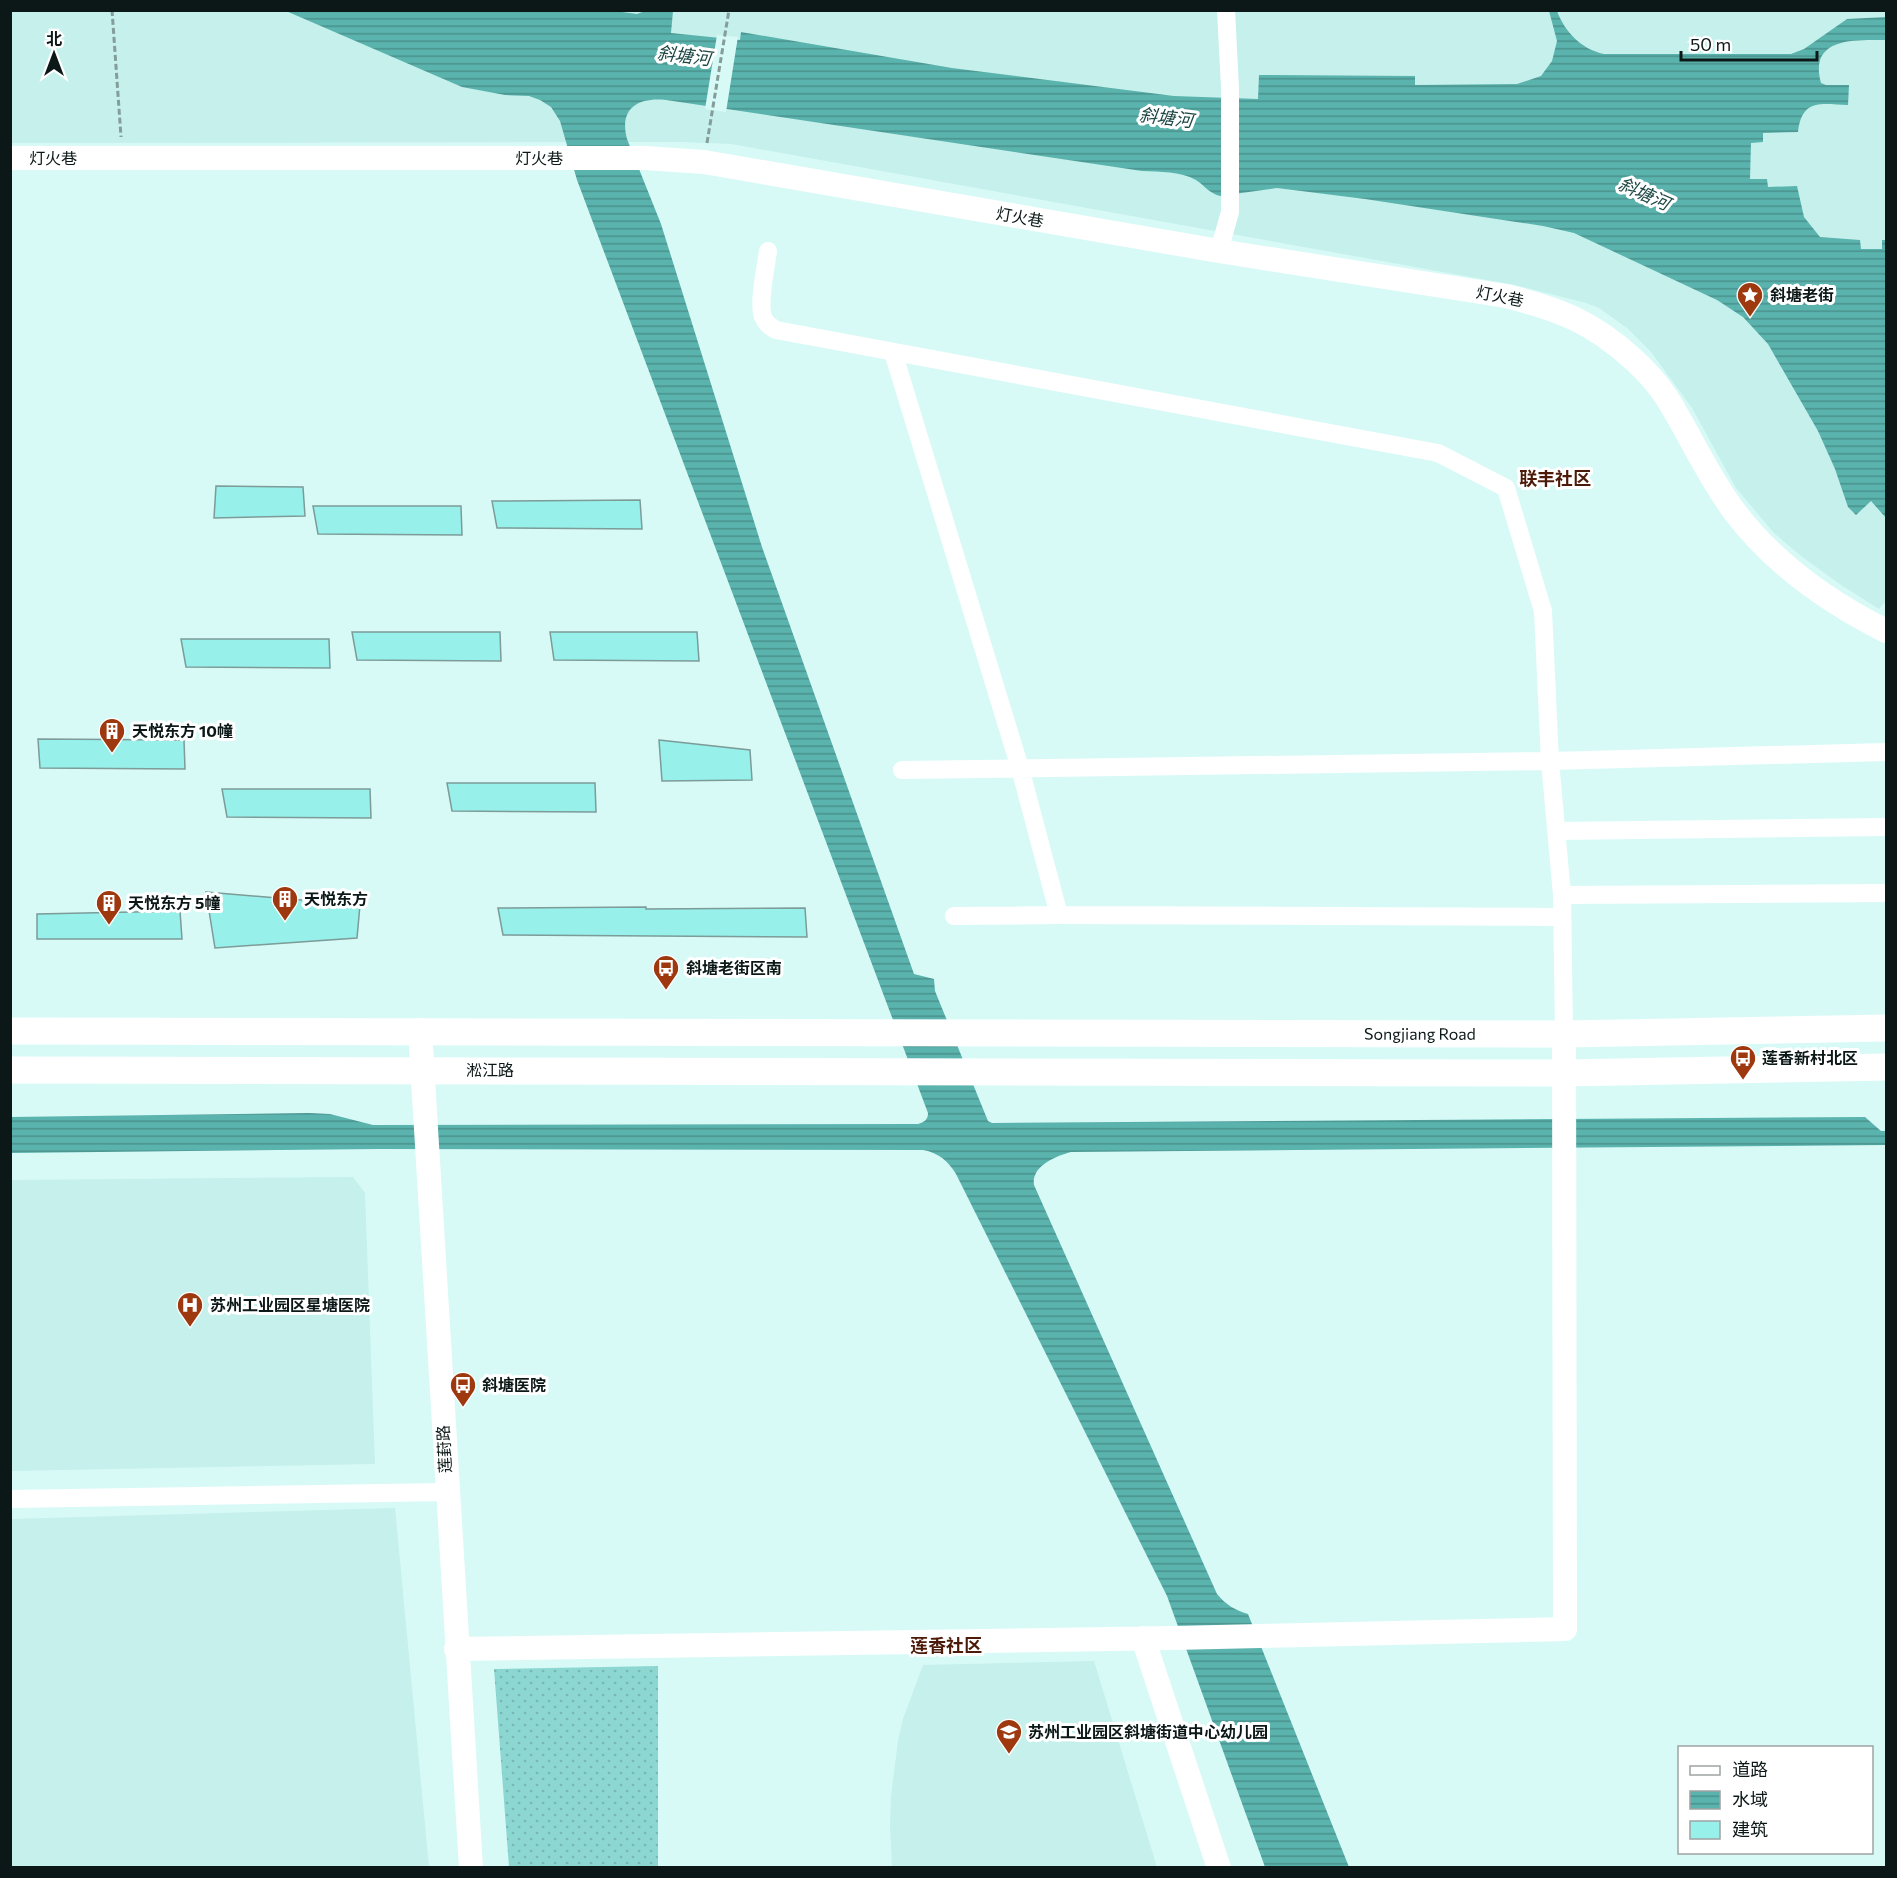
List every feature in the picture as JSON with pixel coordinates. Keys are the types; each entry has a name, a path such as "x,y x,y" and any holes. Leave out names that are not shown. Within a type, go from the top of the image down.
{"main road":[{"name":"Songjiang Road","path":"420,1030 1564,1034 1887,1028"},
{"path":"10,1031 420,1030"},
{"path":"1564,1073 1887,1066"},
{"name":"淞江路","path":"10,1070 1564,1073"}],"street":[{"path":"1219,251 1230,212 1230,88 1226,10"},
{"name":"灯火巷","path":"10,158 645,158 704,162 1219,251 1506,296 1565,313 1592,327 1617,345 1645,370 1665,395 1735,512 1772,553 1809,585 1844,609 1887,631"},
{"path":"456,1649 1173,1638 1565,1629 1562,895 1550,761 1543,611 1506,488 1438,453 776,330 767,324 763,316 762,305 768,250"},
{"path":"893,352 1020,768 1059,915"},
{"path":"902,770 1550,761 1887,752"},
{"path":"1556,831 1887,827"},
{"path":"1562,895 1887,893"},
{"path":"954,916 1562,917"},
{"name":"莲葑路","path":"420,1030 471,1868"},
{"path":"10,1498 447,1492"},
{"path":"1143,1638 1219,1868"}],"path":[{"path":"112,10 123,158"},
{"path":"710,128 729,12"}],"shaded area":[{"name":"斜塘老街","path":"10,11 1886,11 1886,601 1879,609 1841,585 1774,533 1736,488 1692,408 1651,352 1627,328 1599,308 1586,303 1515,285 731,144 682,142 11,143"},
{"name":"苏州工业园区星塘医院","path":"353,1177 365,1193 375,1464 11,1471 11,1180"},
{"path":"395,1508 429,1867 11,1867 11,1519"},
{"name":"苏州工业园区斜塘街道中心幼儿园","path":"1094,1661 1157,1867 892,1867 891,1796 898,1741 903,1719 923,1665"},
{"path":"658,1666 658,1867 509,1867 494,1669"}],"water":[{"name":"斜塘河","path":"608,10 637,14 645,11 673,11 671,33 740,40 741,32 952,68 1174,96 1258,99 1259,75 1415,76 1415,85 1517,84 1541,76 1552,61 1557,41 1549,11 1557,11 1569,33 1581,44 1604,54 1791,54 1804,49 1847,19 1886,17 1886,40 1849,41 1828,49 1822,56 1819,68 1821,83 1849,85 1848,105 1814,105 1804,113 1798,132 1763,133 1763,142 1751,143 1750,179 1767,179 1768,187 1797,186 1804,217 1820,237 1860,240 1861,249 1882,249 1882,240 1886,240 1886,518 1871,501 1856,515 1848,507 1835,469 1818,431 1768,344 1743,317 1717,300 1574,233 1543,226 1365,199 1277,188 1220,196 1196,180 1177,173 1142,171 666,100 639,103 628,113 625,129 627,139 661,224 762,547 914,974 934,979 935,991 988,1121 992,1123 1865,1117 1881,1131 1886,1131 1886,1145 1071,1152 1052,1159 1036,1172 1034,1185 1217,1594 1231,1607 1248,1614 1349,1867 1265,1867 1167,1596 956,1174 950,1165 938,1155 923,1150 379,1149 11,1153 10,1117 309,1113 330,1114 373,1125 918,1124 927,1117 928,1113 577,180 560,121 551,107 540,100 529,96 505,95 462,87 286,11"}],"pier":[{"path":"717,35 738,37 726,112 705,109"}],"building":[{"path":"216,486 303,487 305,516 214,518"},
{"path":"640,500 642,529 497,528 492,501"},
{"path":"313,506 461,506 462,535 318,534"},
{"path":"352,632 500,632 501,661 357,660"},
{"path":"550,632 697,632 699,661 554,660"},
{"path":"181,639 329,639 330,668 186,667"},
{"name":"天悦东方 10幢","path":"38,739 184,740 185,769 40,768"},
{"path":"659,740 750,750 752,780 662,781"},
{"path":"447,783 595,783 596,812 452,811"},
{"path":"222,789 370,789 371,818 227,817"},
{"name":"天悦东方","path":"206,892 360,905 357,938 215,948"},
{"path":"646,907 646,909 805,908 807,937 503,935 498,908"},
{"name":"天悦东方 5幢","path":"180,911 182,939 37,939 37,914"}],"place":[{"name":"斜塘老街","path":"1750,318"},
{"name":"天悦东方 10幢","path":"112,754"},
{"name":"天悦东方","path":"285,922"},
{"name":"天悦东方 5幢","path":"109,926"},
{"name":"斜塘老街区南","path":"666,991"},
{"name":"莲香新村北区","path":"1743,1081"},
{"name":"苏州工业园区星塘医院","path":"190,1328"},
{"name":"斜塘医院","path":"463,1408"},
{"name":"苏州工业园区斜塘街道中心幼儿园","path":"1009,1755"}],"district":[{"name":"联丰社区","path":"1555,479"},
{"name":"莲香社区","path":"946,1646"}]}
